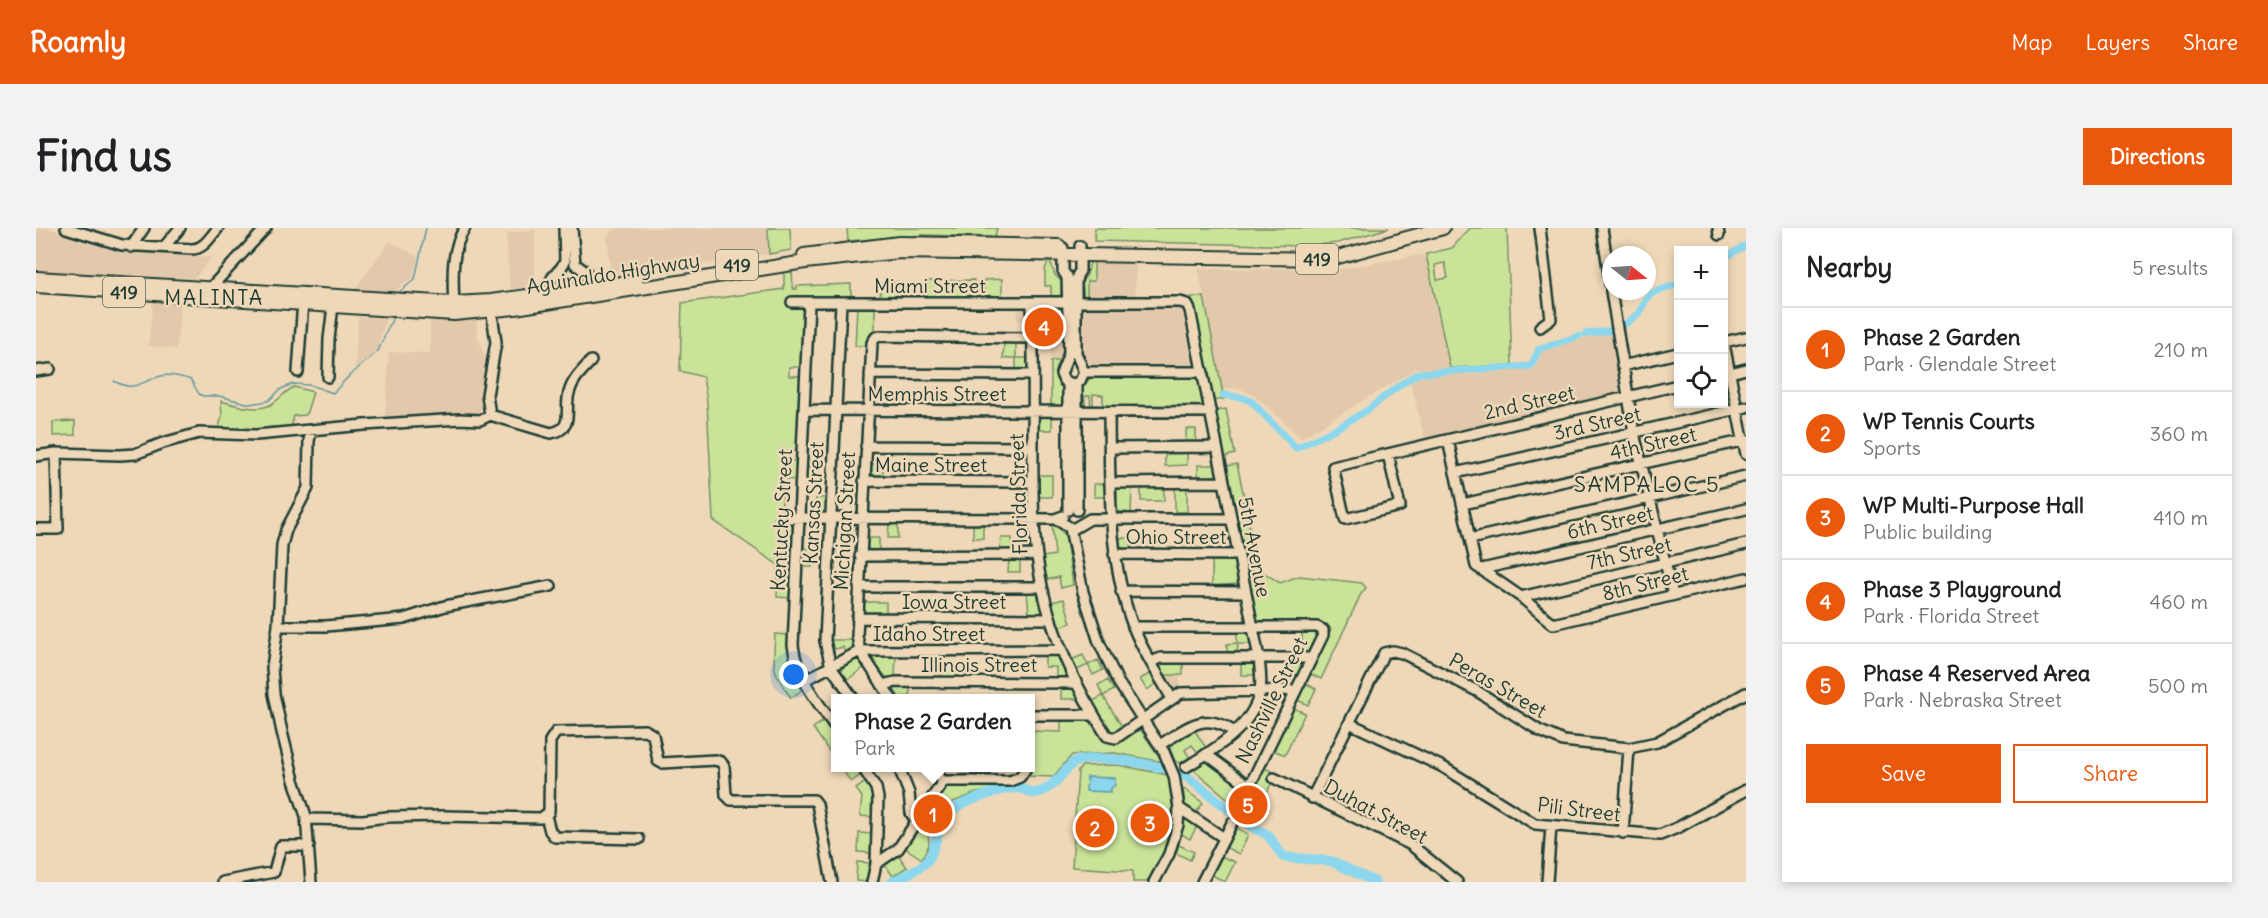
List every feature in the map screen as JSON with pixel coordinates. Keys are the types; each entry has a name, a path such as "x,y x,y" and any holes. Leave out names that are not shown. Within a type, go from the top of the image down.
{"main road":[{"name":"Aguinaldo Highway","path":"1254,255 1339,249 1414,228"},
{"name":"Aguinaldo Highway","path":"303,299 333,306 454,309 592,292 824,256 899,252 1063,250 1254,255 1314,259 1338,257 1443,228"},
{"name":"Aguinaldo Highway","path":"36,278 213,294"},
{"name":"Aguinaldo Highway","path":"36,286 454,309"}],"street":[{"path":"66,228 131,247 198,249 218,228"},
{"path":"131,247 144,228"},
{"path":"164,248 180,228"},
{"path":"213,294 214,284 266,228"},
{"path":"454,309 454,262 458,242 465,228"},
{"path":"564,228 574,261 578,268 586,272 592,292"},
{"path":"550,298 551,277 565,261 572,228"},
{"path":"1540,228 1551,319 1540,327"},
{"path":"1602,228 1605,246"},
{"path":"1063,250 1063,271 1070,280 1076,353 1084,372 1083,378 1073,383"},
{"path":"1070,280 1080,271 1080,251"},
{"path":"560,269 570,272 578,268"},
{"path":"298,372 303,299"},
{"path":"1613,300 1634,433 1672,595"},
{"name":"Miami Street","path":"792,302 1180,302 1187,304"},
{"name":"Kentucky Street","path":"809,303 793,645 796,664 803,681 831,721"},
{"name":"Kansas Street","path":"841,303 825,633 826,652 831,667 850,694"},
{"name":"Florida Street","path":"1032,303 1033,519 1042,587 1051,619 1076,683 1107,736 1116,738 1142,720"},
{"path":"1072,303 1068,353 1061,374 1073,383"},
{"name":"5th Avenue","path":"1186,767 1234,732 1251,714 1260,690 1259,658 1203,372 1187,304"},
{"path":"328,377 328,351 333,306"},
{"path":"490,415 487,395 496,342 491,306"},
{"name":"Michigan Street","path":"888,694 860,651 857,636 872,343 876,337 1033,338"},
{"path":"1728,342 1746,337"},
{"path":"1622,366 1674,354"},
{"path":"1065,363 1072,360 1079,362"},
{"path":"36,456 56,453 135,454 163,442 199,433 250,435 364,425 460,419 480,420 490,415 551,433 559,432 564,427 568,414 568,394 576,376 591,361"},
{"path":"36,371 50,369"},
{"path":"1728,374 1746,369"},
{"path":"1084,372 1203,372"},
{"path":"870,374 1033,375"},
{"path":"1728,379 1741,409 1746,454"},
{"path":"1073,383 1072,521 1083,592 1099,642 1118,682 1160,745 1174,776 1179,808 1178,825 1174,842 1154,882"},
{"name":"2nd Street","path":"1388,454 1400,506 1345,519 1333,467 1674,386"},
{"name":"3rd Street","path":"1455,473 1741,409"},
{"name":"Memphis Street","path":"805,410 1211,412"},
{"path":"1109,412 1111,519 1114,554 1122,591 1133,627 1172,699"},
{"path":"311,431 308,488 286,530 282,545 278,626 272,667 274,694 294,780 307,819 311,882"},
{"path":"1448,440 1476,566 1521,597"},
{"name":"4th Street","path":"1462,504 1745,440"},
{"path":"866,446 1033,447"},
{"path":"1110,448 1217,447"},
{"path":"36,529 58,529 56,453"},
{"path":"1470,539 1746,476"},
{"name":"Maine Street","path":"864,481 1033,482"},
{"path":"1110,483 1224,483"},
{"name":"6th Street","path":"1482,569 1746,509"},
{"path":"781,518 1072,521 1231,519"},
{"name":"7th Street","path":"1521,597 1746,544"},
{"name":"Ohio Street","path":"1114,554 1239,555"},
{"path":"860,556 1036,555"},
{"name":"8th Street","path":"1521,597 1553,624 1746,578"},
{"path":"278,626 326,626 404,619 445,606 551,586"},
{"path":"859,586 1042,587"},
{"path":"1122,591 1245,592"},
{"name":"Iowa Street","path":"857,618 1051,619"},
{"path":"1133,627 1252,627"},
{"name":"Nashville Street","path":"1206,754 1245,783 1249,783 1296,690 1323,630 1317,627 1252,627"},
{"name":"Idaho Street","path":"803,681 860,651 1062,650"},
{"name":"Peras Street","path":"1312,798 1384,653 1394,651 1402,653 1477,691 1540,731 1563,741 1629,748 1657,742 1746,693"},
{"path":"1151,662 1161,658 1311,658"},
{"name":"Illinois Street","path":"882,685 896,682 1076,683"},
{"path":"1142,720 1188,691 1296,690"},
{"path":"1035,715 1094,715"},
{"path":"1160,745 1200,722 1219,723 1234,732"},
{"name":"Pili Street","path":"1349,723 1443,767 1528,821 1551,826 1653,836 1668,833 1746,790"},
{"path":"307,819 363,820 443,816 541,818 549,812 552,735 556,732 645,730 653,735 658,761 716,760 722,762 726,795 731,800 813,800 817,804 832,882"},
{"path":"1623,833 1629,748"},
{"path":"866,772 876,788 878,798 876,864 873,882"},
{"path":"901,772 909,793 911,813 916,821"},
{"path":"938,772 942,783"},
{"path":"876,864 898,849 942,783 946,781 1010,781 1022,772"},
{"name":"Duhat Street","path":"1274,778 1411,845 1457,882"},
{"path":"1179,808 1224,838"},
{"path":"546,816 550,831 555,837 639,838"},
{"path":"1214,882 1203,880 1232,823"},
{"path":"1547,882 1551,826"},
{"path":"223,882 274,872 281,846 309,846"}],"shaded area":[{"path":"38,228 48,228 121,250 212,257 194,279 36,271"},
{"path":"616,228 768,228 769,254 611,279 607,236"},
{"path":"535,230 535,286 510,289 506,233"},
{"path":"390,241 418,257 413,278 394,293 354,290"},
{"path":"1426,254 1450,368 1416,369 1301,438 1253,395 1240,389 1231,388 1203,394 1082,396 1082,388 1093,376 1093,367 1082,354 1082,281 1087,275 1090,262 1094,260 1136,261 1135,298 1204,297 1198,269 1332,268 1333,270"},
{"path":"153,301 181,304 176,349 148,346"},
{"path":"1017,307 1028,309 1028,321 1017,321"},
{"path":"1038,308 1060,308 1063,311 1064,356 1059,361 1051,361 1051,321 1036,321"},
{"path":"358,317 386,318 377,350 355,369"},
{"path":"430,320 477,320 477,335 485,357 480,413 385,420 389,352 430,353"},
{"path":"1613,332 1621,395 1425,440 1410,380 1421,375 1535,369 1541,352 1586,337"},
{"path":"1163,675 1180,675 1180,689 1173,691"}],"green space":[{"path":"768,228 790,228 791,250 769,254"},
{"path":"847,228 997,228 995,237 924,235 848,241"},
{"path":"1095,228 1389,228 1338,243 1306,246 1094,241"},
{"path":"1470,228 1507,228 1512,365 1450,368 1426,254 1452,248","holes":["1445,263 1448,278 1437,280 1435,265"]},
{"path":"1049,259 1055,275 1062,282 1061,297 1051,297 1051,286 1045,286 1045,270"},
{"path":"1094,260 1094,281 1087,281 1087,298 1084,298 1082,281 1087,275 1090,262"},
{"path":"792,270 793,289 797,289 797,286 851,284 851,298 792,306 805,309 802,367 789,367 789,376 801,376 797,451 784,452 784,460 797,461 796,480 783,479 781,523 794,526 793,552 779,552 779,566 792,566 790,598 777,597 778,565 713,520 707,402 703,377 680,371 682,303 784,289 784,271"},
{"path":"1002,279 1002,297 984,297 984,280"},
{"path":"974,280 973,297 927,298 927,281"},
{"path":"898,282 898,298 880,298 880,283"},
{"path":"1191,297 1204,297 1224,399 1213,401"},
{"path":"857,307 875,307 875,331 867,338 866,346 855,346"},
{"path":"1036,321 1051,321 1051,332 1036,333"},
{"path":"1004,343 1016,343 1016,358 1003,358"},
{"path":"1016,358 1029,358 1030,366 1027,369 1016,369"},
{"path":"1051,361 1059,361 1055,375 1063,387 1061,406 1051,406"},
{"path":"1091,377 1196,377 1199,379 1204,404 1203,407 1103,407 1103,395 1093,394 1093,408 1091,408 1090,396 1085,396 1085,408 1082,406 1082,388"},
{"path":"294,387 313,392 306,415 294,416 291,428 271,427 251,432 218,431 222,416 221,401 259,408 273,404"},
{"path":"1226,409 1235,454 1224,457 1215,411"},
{"path":"1041,417 1052,417 1052,430 1038,430 1038,420"},
{"path":"75,421 75,435 53,436 53,422"},
{"path":"1186,429 1196,429 1196,443 1186,443"},
{"path":"1165,452 1187,452 1187,465 1165,466"},
{"path":"871,464 883,464 883,476 872,476"},
{"path":"1237,464 1245,501 1233,504 1226,466"},
{"path":"1198,465 1215,465 1217,477 1198,478"},
{"path":"806,467 818,468 817,487 805,486"},
{"path":"1038,475 1052,475 1052,497 1038,497"},
{"path":"1094,484 1106,484 1107,497 1094,497"},
{"path":"1119,487 1132,487 1131,513 1116,511"},
{"path":"1141,487 1164,487 1164,501 1141,501"},
{"path":"1175,487 1187,487 1187,512 1175,512"},
{"path":"816,498 827,498 827,510 824,513 815,512"},
{"path":"1246,510 1258,569 1280,583 1299,576 1362,583 1366,588 1361,594 1321,679 1310,674 1331,629 1327,624 1259,623 1257,621 1249,581 1260,579 1258,570 1247,572 1235,512"},
{"path":"889,524 898,524 898,538 888,538"},
{"path":"973,524 983,524 983,538 973,538"},
{"path":"1052,524 1055,524 1065,535 1073,585 1061,588 1059,577 1046,580 1042,557 1055,555"},
{"path":"867,538 879,538 879,550 867,548"},
{"path":"1001,538 1012,538 1012,550 1000,550"},
{"path":"1116,538 1131,538 1131,550 1118,548"},
{"path":"802,548 813,549 812,567 801,567"},
{"path":"1009,559 1020,559 1020,572 1008,572"},
{"path":"1212,560 1231,560 1235,563 1239,584 1212,586"},
{"path":"1027,591 1039,593 1045,611 1042,614 1029,614"},
{"path":"1064,599 1071,623 1059,627 1052,602"},
{"path":"863,602 886,602 886,613 866,614 863,611"},
{"path":"1237,631 1246,631 1250,634 1252,644 1238,644 1237,654 1227,654 1227,644 1237,643"},
{"path":"1302,632 1317,633 1309,654 1302,655"},
{"path":"775,634 788,635 792,665 803,689 791,698 775,668"},
{"path":"831,640 853,640 854,648 845,653 843,647 831,650"},
{"path":"877,654 896,654 895,677 886,677 872,660"},
{"path":"1045,655 1060,656 1069,674 1065,679 1056,679 1056,667 1045,667"},
{"path":"1083,655 1088,665 1075,671 1071,660"},
{"path":"857,658 865,667 847,680 841,672 843,667"},
{"path":"1098,660 1103,670 1093,675 1088,665"},
{"path":"1163,663 1183,663 1183,675 1163,675 1159,667"},
{"path":"1241,663 1252,663 1255,675 1241,675"},
{"path":"1288,663 1303,664 1299,674 1288,674"},
{"path":"942,666 959,667 959,678 941,678"},
{"path":"1151,673 1157,683 1147,690 1140,679"},
{"path":"1108,680 1114,690 1103,696 1098,685"},
{"path":"1305,683 1316,689 1308,705 1297,700"},
{"path":"899,685 910,686 910,694 897,694 895,688"},
{"path":"1061,687 1075,689 1080,699 1061,699"},
{"path":"1103,696 1123,728 1116,733 1111,733 1091,702"},
{"path":"1293,708 1305,713 1285,755 1273,750"},
{"path":"825,720 831,730 831,754 813,728"},
{"path":"1089,720 1109,743 1118,742 1140,729 1163,762 1115,753 1072,755 1053,777 1030,776 1031,772 1035,772 1035,731 1061,732 1061,721"},
{"path":"1194,729 1206,748 1198,753 1192,745 1185,750 1190,758 1182,764 1175,761 1170,749 1172,744"},
{"path":"1205,760 1246,789 1257,784 1264,768 1276,773 1254,821 1190,769"},
{"path":"1118,765 1168,775 1173,804 1170,830 1162,856 1148,882 1133,882 1133,871 1072,867 1078,771 1082,766"},
{"path":"844,772 861,772 862,774 851,782"},
{"path":"867,781 875,799 874,817 860,816 862,797 856,789"},
{"path":"947,786 1013,786 976,793 948,804 928,831 929,845 922,859 904,847"},
{"path":"1183,788 1203,803 1196,813 1185,805"},
{"path":"1185,819 1197,826 1190,839 1181,834"},
{"path":"1235,826 1248,835 1239,854 1225,847"},
{"path":"859,833 872,834 871,853 858,852"},
{"path":"1179,845 1194,852 1190,860 1176,853"},
{"path":"898,855 907,867 893,876 885,865"},
{"path":"1220,856 1235,862 1225,882 1212,875"},
{"path":"857,862 870,863 868,882 856,881"}],"water":[{"path":"1087,777 1115,778 1115,785 1111,788 1111,792 1086,791"}],"waterway":[{"path":"397,294 415,279 426,228"},
{"path":"1728,256 1746,245"},
{"path":"1624,325 1639,313 1652,293 1674,285"},
{"path":"114,381 133,386 161,376 176,376 191,380 199,394 203,396 219,396 250,404 268,401 281,389 293,384 310,385 333,393 378,351 393,317"},
{"path":"1586,334 1614,330"},
{"path":"1223,395 1244,398 1252,402 1296,448 1352,419 1400,384 1420,373 1531,366 1539,349 1579,336"},
{"path":"892,882 916,870 927,861 945,817 955,808 973,800 1012,788 1034,793 1042,791 1052,785 1072,764 1090,759 1116,760 1162,768"},
{"path":"1182,773 1252,827 1268,835 1283,857 1331,861 1375,882"}],"place":[{"name":"Phase 3 Playground","path":"1044,327"},
{"name":"Phase 4 Reserved Area","path":"1248,805"},
{"name":"Phase 2 Garden","path":"933,814"},
{"name":"WP Multi-Purpose Hall","path":"1150,823"},
{"name":"WP Tennis Courts","path":"1095,828"}],"district":[{"name":"MALINTA","path":"214,297"},
{"name":"SAMPALOC 5","path":"1647,484"}]}
